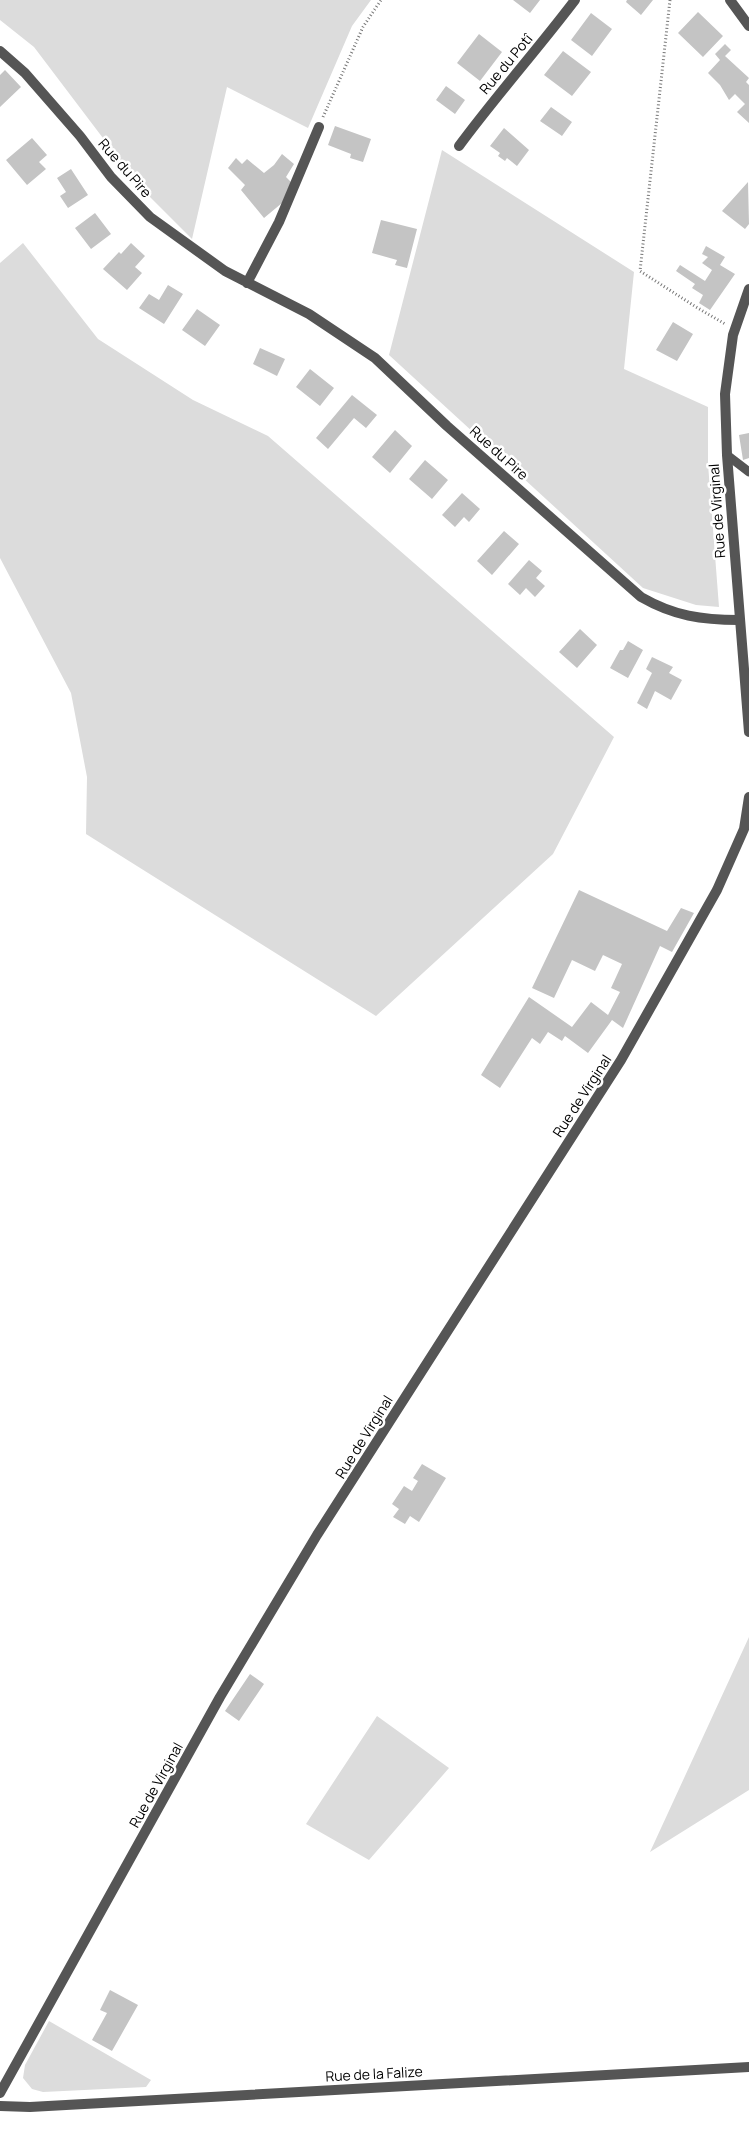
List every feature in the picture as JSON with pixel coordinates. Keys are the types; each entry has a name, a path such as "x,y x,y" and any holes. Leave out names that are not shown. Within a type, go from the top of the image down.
{"street":[{"name":"Rue du Potî","path":"459,146 492,101 535,52 575,0"},
{"path":"730,0 749,26"},
{"name":"Rue du Pire","path":"0,52 25,73 80,136 111,177 150,217 225,271 309,314 374,358 447,426 641,597 658,607 677,614 706,620 740,620"},
{"path":"247,283 280,222 319,127"},
{"name":"Rue de Virginal","path":"749,289 735,328 724,394 727,456 749,732"},
{"name":"Rue de Virginal","path":"0,2093 220,1697 302,1561 621,1060 717,890 744,829 749,797"},
{"name":"Rue de la Falize","path":"0,2106 40,2106 749,2067"}],"lane":[{"path":"727,456 749,472"}],"path":[{"path":"319,127 363,27 381,0"},
{"path":"670,0 640,271 711,316 735,328"}],"shaded area":[{"path":"0,0 371,0 352,26 308,128 227,87 192,239 140,187 34,47 0,20"},
{"path":"442,150 634,272 624,369 708,407 708,464 719,607 696,605 643,588 389,355"},
{"path":"23,243 98,339 193,400 268,436 614,737 553,854 376,1016 86,834 87,777 71,693 0,558 0,263"},
{"path":"749,1637 749,1790 650,1852"},
{"path":"377,1716 449,1768 369,1860 306,1824"},
{"path":"49,2021 151,2080 146,2087 43,2092 32,2089 23,2078 25,2065"}],"building":[{"path":"513,0 540,0 530,13"},
{"path":"627,0 653,0 641,15 626,2"},
{"path":"698,12 723,36 703,57 678,33"},
{"path":"591,13 612,29 592,56 571,40"},
{"path":"479,34 502,52 480,81 457,63"},
{"path":"725,44 731,50 725,56 749,78 746,82 749,85 749,123 737,112 745,104 735,94 729,100 720,85 708,73 720,60 715,54"},
{"path":"563,51 591,72 572,96 544,75"},
{"path":"5,70 21,87 0,107 0,75"},
{"path":"446,86 465,100 455,114 436,100"},
{"path":"551,107 572,122 562,136 540,121"},
{"path":"335,126 371,139 363,162 350,158 351,154 328,145"},
{"path":"504,128 529,150 517,166 507,158 505,161 498,156 500,153 490,146"},
{"path":"32,138 47,155 39,162 46,169 27,185 6,160"},
{"path":"282,154 294,164 286,177 291,182 282,203 264,218 241,190 245,185 228,168 236,158 242,164 247,159 264,173 274,165"},
{"path":"71,169 88,195 68,208 60,196 66,192 57,178"},
{"path":"748,182 749,224 745,229 722,211"},
{"path":"95,213 111,234 91,249 75,228"},
{"path":"381,220 417,229 407,268 395,265 397,260 372,253"},
{"path":"131,243 145,256 135,267 142,273 127,290 103,269 119,252 121,254"},
{"path":"706,246 725,257 720,265 735,274 710,310 699,303 703,295 692,288 695,284 676,271 680,265 705,281 712,270 702,263 708,257 702,254"},
{"path":"168,285 183,294 164,324 139,308 149,294 159,300"},
{"path":"197,309 220,325 205,346 182,330"},
{"path":"673,322 693,334 677,361 656,350"},
{"path":"260,348 285,359 277,376 253,364"},
{"path":"310,369 334,388 320,406 296,387"},
{"path":"352,395 377,415 366,428 354,418 328,449 316,438"},
{"path":"395,430 412,446 390,473 372,457"},
{"path":"749,433 749,458 743,460 739,435"},
{"path":"425,460 448,480 432,499 409,479"},
{"path":"462,493 480,509 469,522 464,517 455,527 442,515"},
{"path":"504,531 519,544 492,575 477,561"},
{"path":"529,560 542,571 536,578 545,586 535,597 526,588 520,595 508,584"},
{"path":"580,629 597,645 577,668 559,652"},
{"path":"628,641 643,650 628,678 610,668 620,650 623,650"},
{"path":"652,657 673,667 669,673 682,680 671,700 655,691 647,709 637,703 652,673 646,669"},
{"path":"579,890 667,931 681,908 694,913 672,952 660,946 623,1028 612,1020 588,1053 565,1036 562,1041 548,1032 540,1044 532,1038 500,1088 481,1075 529,997 572,1027 591,1002 608,1015 620,992 611,988 622,964 603,955 595,971 572,960 554,998 532,988"},
{"path":"422,1464 446,1478 419,1522 410,1516 405,1524 393,1517 399,1509 392,1504 404,1486 412,1491 418,1481 413,1478"},
{"path":"250,1674 264,1684 239,1721 225,1711"},
{"path":"110,1990 138,2005 112,2051 92,2040 107,2013 100,2010"}]}
